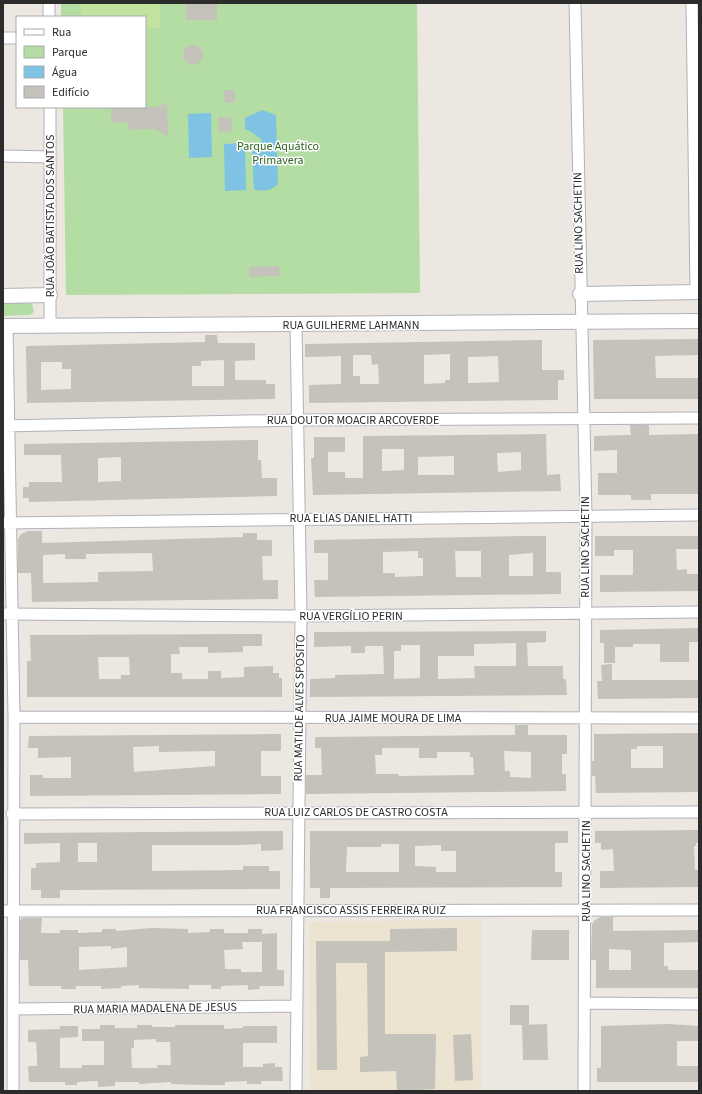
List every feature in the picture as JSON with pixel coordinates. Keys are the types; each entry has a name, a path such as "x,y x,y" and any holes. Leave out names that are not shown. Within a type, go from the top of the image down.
{"street":[{"path":"49,3 49,16"},
{"name":"RUA LINO SACHETIN","path":"574,3 582,419 586,516 586,910 584,1091"},
{"path":"580,294 698,292 692,3"},
{"path":"3,38 16,38"},
{"name":"RUA JOÃO BATISTA DOS SANTOS","path":"50,108 50,325"},
{"path":"3,156 50,156"},
{"path":"3,296 50,295"},
{"name":"RUA GUILHERME LAHMANN","path":"5,326 699,321"},
{"name":"RUA MATILDE ALVES SPOSITO","path":"296,325 299,420 298,519 301,616 296,1091"},
{"path":"5,326 8,614 14,717 8,911 13,1009 13,1091"},
{"name":"RUA DOUTOR MOACIR ARCOVERDE","path":"5,426 299,420 699,418"},
{"name":"RUA ELIAS DANIEL HATTI","path":"6,523 699,515"},
{"name":"RUA VERGÍLIO PERIN","path":"8,614 301,616 585,615 699,612"},
{"name":"RUA JAIME MOURA DE LIMA","path":"14,717 699,718"},
{"name":"RUA LUIZ CARLOS DE CASTRO COSTA","path":"12,814 699,812"},
{"name":"RUA FRANCISCO ASSIS FERREIRA RUIZ","path":"8,911 699,910"},
{"path":"584,1003 699,1004"},
{"name":"RUA MARIA MADALENA DE JESUS","path":"13,1009 297,1006"}],"shaded area":[{"path":"481,920 481,1089 434,1091 315,1091 310,1087 309,922"}],"green space":[{"name":"Parque Aquático Primavera","path":"61,3 417,3 420,293 66,295 63,108 146,108 146,16 61,16"},
{"path":"80,3 160,3 160,28 146,29 146,16 81,16"},
{"path":"3,302 24,302 32,304 34,312 30,315 3,316"}],"water":[{"path":"262,110 276,115 278,184 267,190 254,190 252,150 262,140 245,129 245,118"},
{"path":"211,113 212,157 189,158 188,114"},
{"path":"245,143 246,190 225,191 224,144"}],"building":[{"path":"186,3 217,3 217,20 186,20"},
{"path":"193,45 200,48 203,55 200,62 193,65 186,62 183,55 186,48"},
{"path":"224,90 234,90 235,102 225,103"},
{"path":"167,103 168,136 154,129 129,130 128,122 111,123 111,108 158,107"},
{"path":"218,117 231,117 232,131 219,132"},
{"path":"279,266 280,276 249,277 249,267"},
{"path":"205,335 217,335 218,343 255,343 255,360 235,361 235,380 266,380 266,384 275,384 275,399 27,403 26,346 205,342","holes":["224,360 224,386 192,386 192,366 201,366 201,361","41,362 62,362 62,369 71,369 71,389 41,390"]},
{"path":"699,339 699,355 655,356 656,378 699,378 699,399 594,399 593,340"},
{"path":"542,340 542,370 564,370 564,380 558,380 558,400 309,403 309,385 341,384 341,356 305,357 305,344","holes":["450,354 450,380 445,380 445,383 424,384 424,355","353,355 371,355 372,365 378,364 379,384 360,384 360,376 353,376","498,356 499,382 468,383 468,357"]},
{"path":"630,425 649,425 649,435 699,434 699,494 651,494 651,500 631,500 631,495 598,495 598,473 617,473 617,450 594,451 594,436 631,435"},
{"path":"546,434 547,475 560,474 561,491 313,495 311,458 314,458 314,437 345,437 345,452 328,452 328,472 345,472 345,478 363,478 363,436","holes":["382,449 404,449 404,470 382,471","521,452 521,470 498,472 497,453","454,456 454,475 418,475 418,457"]},
{"path":"258,440 258,460 261,460 262,478 277,478 277,496 29,502 29,498 23,498 23,487 29,487 29,482 62,482 61,455 24,455 24,444","holes":["121,457 121,481 98,482 98,458"]},
{"path":"28,531 42,531 42,543 243,537 243,533 257,533 257,540 272,540 272,556 262,556 263,580 278,580 278,599 32,602 31,573 18,573 18,539 21,534","holes":["152,553 153,571 98,572 98,582 43,583 43,555 65,554 65,559 86,559 86,554"]},
{"path":"546,536 546,572 561,572 561,594 315,597 314,580 328,580 328,553 314,553 314,540","holes":["418,551 418,558 423,558 423,576 395,577 395,573 383,573 383,552","455,551 481,551 481,577 456,577","533,553 533,576 509,576 509,555"]},
{"path":"595,536 699,536 699,549 676,549 677,570 687,569 687,574 699,574 699,591 600,592 600,575 633,575 633,550 614,550 614,556 595,556"},
{"path":"699,628 699,642 689,642 689,662 660,662 660,644 633,644 633,647 615,647 615,663 604,663 604,643 600,643 600,630"},
{"path":"546,631 546,642 527,643 528,666 563,666 563,679 566,679 567,695 310,697 310,679 335,678 335,675 384,674 383,646 365,646 365,653 351,653 351,646 314,647 314,632","holes":["516,643 516,666 474,666 475,678 438,679 438,656 474,656 474,644","401,645 420,645 420,678 394,679 394,651 401,651"]},
{"path":"262,634 262,646 243,646 243,652 208,653 208,647 179,647 180,654 171,654 171,673 182,673 182,679 208,679 208,671 221,671 221,678 244,677 244,667 273,666 273,673 279,673 279,678 282,678 282,697 27,697 27,661 31,661 30,635","holes":["98,657 129,657 130,675 121,675 121,679 99,679"]},
{"path":"612,664 612,680 699,680 699,698 598,699 597,681 602,681 601,665"},
{"path":"515,725 528,725 528,735 567,735 567,754 562,754 562,774 566,774 566,791 306,794 306,775 322,775 321,748 315,748 315,737 515,735","holes":["382,748 419,748 419,758 437,758 437,752 470,752 470,757 473,757 474,775 399,776 398,774 376,774 375,755 382,755","504,751 531,752 531,778 510,777 510,771 505,771"]},
{"path":"699,733 699,792 596,793 595,776 592,776 592,761 594,761 594,734","holes":["637,746 663,746 663,768 631,768 631,749 637,749"]},
{"path":"281,734 281,751 261,751 261,776 281,776 281,794 30,796 30,775 43,775 43,778 71,778 71,757 38,758 38,748 28,748 29,736","holes":["159,746 159,752 215,751 215,766 134,772 133,747"]},
{"path":"699,830 699,843 696,843 696,846 694,846 695,870 699,870 699,887 600,888 600,871 614,871 613,849 601,850 601,843 595,843 595,831"},
{"path":"283,831 283,850 261,851 261,844 152,845 152,871 243,870 243,866 269,866 269,871 280,871 280,889 60,890 60,898 41,898 41,890 31,890 31,868 36,868 36,863 60,862 60,843 24,844 24,833","holes":["78,843 97,843 97,862 78,862"]},
{"path":"310,831 568,831 568,843 555,843 555,872 562,872 562,887 330,888 330,898 320,898 320,888 310,888","holes":["381,844 399,844 399,872 346,872 347,847 381,847","441,845 441,851 456,851 456,872 436,872 436,867 415,866 415,846"]},
{"path":"600,917 613,917 613,931 699,930 699,942 664,943 664,966 668,966 668,970 699,970 699,988 596,988 596,960 591,960 592,924","holes":["609,949 631,950 631,970 609,970"]},
{"path":"23,918 42,918 41,933 60,933 60,930 78,930 78,933 102,932 102,929 116,929 116,931 152,928 188,929 188,933 210,932 210,929 224,929 224,933 248,933 248,929 262,929 262,934 277,933 277,970 284,970 284,986 259,986 260,989 248,990 248,985 221,986 221,989 211,989 211,985 189,985 189,989 139,988 139,985 101,989 101,986 76,986 76,989 61,989 61,986 29,986 28,960 20,960 20,920","holes":["242,942 262,942 262,972 241,972 241,969 225,969 224,950 243,949","111,946 111,949 127,947 127,967 79,970 79,947"]},
{"path":"457,928 457,951 385,952 385,1034 436,1034 435,1089 397,1091 396,1071 360,1072 360,1057 368,1056 367,963 336,963 337,1070 317,1070 316,941 390,941 390,929"},
{"path":"532,930 569,930 569,960 531,960"},
{"path":"510,1005 529,1005 529,1025 510,1025"},
{"path":"547,1024 548,1060 523,1060 522,1025"},
{"path":"668,1024 699,1026 699,1041 677,1041 677,1066 699,1066 699,1082 597,1082 597,1068 601,1068 601,1026"},
{"path":"100,1025 115,1025 115,1028 137,1028 137,1025 152,1025 152,1027 175,1027 175,1025 224,1025 224,1029 243,1028 243,1026 277,1026 277,1043 243,1043 243,1067 263,1067 263,1064 275,1063 275,1067 282,1067 283,1081 261,1081 261,1084 247,1084 247,1081 225,1082 225,1085 171,1084 171,1082 139,1084 139,1082 115,1082 115,1086 98,1087 98,1081 77,1082 77,1085 65,1085 65,1082 29,1082 28,1066 37,1066 37,1055 36,1042 28,1042 28,1030 60,1029 60,1026 78,1026 78,1037 60,1038 60,1068 82,1068 82,1065 104,1065 104,1041 82,1041 82,1029 100,1029","holes":["156,1039 156,1042 170,1042 171,1065 157,1065 158,1068 132,1068 131,1048 134,1048 134,1040"]},
{"path":"471,1034 473,1080 455,1081 453,1035"}]}
